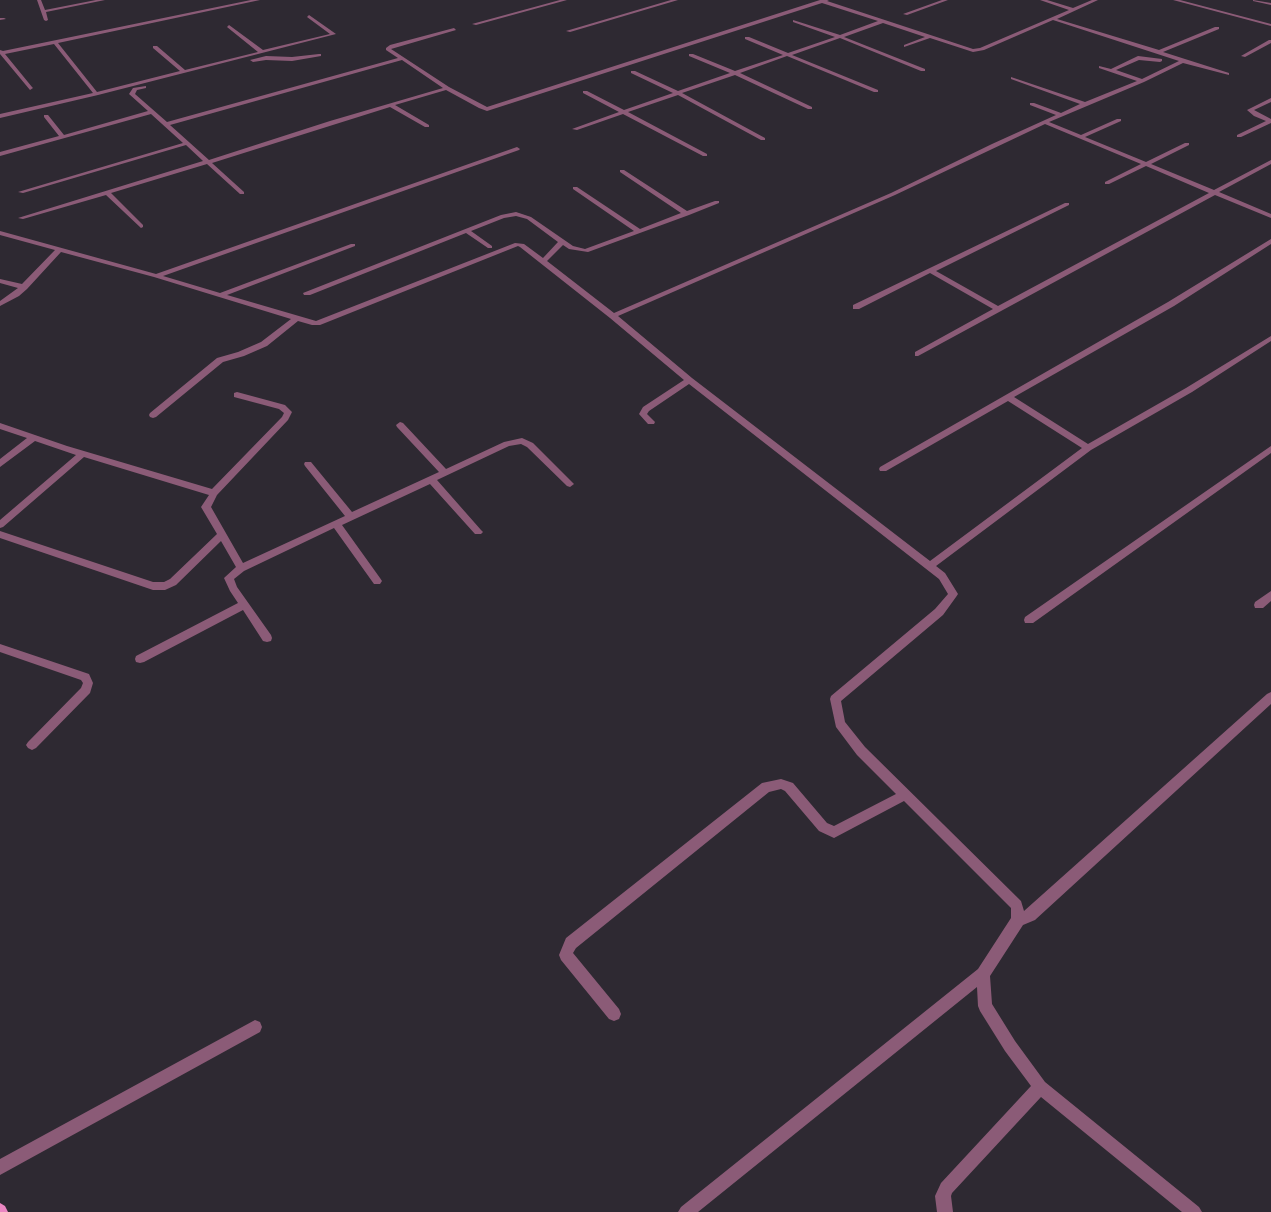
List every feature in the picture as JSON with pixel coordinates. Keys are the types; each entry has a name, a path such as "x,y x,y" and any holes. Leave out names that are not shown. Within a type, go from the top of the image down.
{"street":[{"path":"39,0 46,20"},
{"path":"44,11 103,0"},
{"path":"30,88 0,52 256,0"},
{"path":"474,24 565,0"},
{"path":"568,31 676,0"},
{"path":"454,29 389,47 388,49 447,88 481,107 492,108 823,0 969,50 977,50 1096,0"},
{"path":"905,14 946,0"},
{"path":"1042,0 1074,10"},
{"path":"1175,0 1271,25"},
{"path":"1183,6 1197,0"},
{"path":"1255,0 1271,4"},
{"path":"0,116 96,94 334,34 309,16"},
{"path":"1053,18 1227,74"},
{"path":"795,20 923,70"},
{"path":"575,129 884,21"},
{"path":"229,26 262,52"},
{"path":"1159,52 1217,28"},
{"path":"906,46 929,37"},
{"path":"747,38 789,54 876,92"},
{"path":"1243,56 1271,41"},
{"path":"55,42 96,94"},
{"path":"155,46 183,71"},
{"path":"242,193 132,94 133,91 254,60 266,58 297,59 319,55"},
{"path":"691,55 735,73 810,108"},
{"path":"1112,70 1138,58 1160,60"},
{"path":"166,124 401,59"},
{"path":"613,316 893,194 1044,122 1142,81 1184,61"},
{"path":"1101,67 1142,81"},
{"path":"633,72 678,93 763,139"},
{"path":"1013,78 1085,104"},
{"path":"21,218 447,88"},
{"path":"585,92 705,155"},
{"path":"1271,100 1250,110 1256,115 1271,121"},
{"path":"391,104 427,126"},
{"path":"1032,104 1061,115"},
{"path":"0,154 152,112"},
{"path":"46,116 63,137"},
{"path":"1081,137 1119,120"},
{"path":"1240,136 1271,121"},
{"path":"1044,122 1271,216"},
{"path":"21,192 188,144"},
{"path":"1107,183 1187,144"},
{"path":"156,276 517,149"},
{"path":"918,354 998,309 1271,162"},
{"path":"622,171 687,214"},
{"path":"575,188 640,232"},
{"path":"107,192 141,226"},
{"path":"307,293 504,216 516,214 529,218 571,248 586,251 718,202"},
{"path":"856,307 1067,204"},
{"path":"466,230 490,247"},
{"path":"0,233 156,276 312,322 323,321 517,244 522,245 613,316 689,380 942,576 953,594 939,612 835,699 840,724 861,751 1017,905 1018,920"},
{"path":"883,469 1171,304 1271,241"},
{"path":"544,262 562,242"},
{"path":"221,295 353,245"},
{"path":"0,304 24,287 59,250"},
{"path":"931,270 998,309"},
{"path":"0,281 24,287"},
{"path":"153,415 220,360 241,354 264,344 296,318"},
{"path":"930,566 1088,448 1188,390 1271,338"},
{"path":"651,422 643,414 646,409 689,380"},
{"path":"237,395 282,407 288,412 286,418 214,493 206,507 241,568"},
{"path":"1008,398 1088,448"},
{"path":"400,425 445,473"},
{"path":"0,426 214,493"},
{"path":"0,464 34,437"},
{"path":"267,638 233,588 230,578 241,568 507,444 522,440 530,445 570,484"},
{"path":"1030,620 1271,449"},
{"path":"0,525 83,453"},
{"path":"308,464 351,517"},
{"path":"431,479 478,532"},
{"path":"336,524 377,581"},
{"path":"0,534 153,586 165,586 173,582 222,534"},
{"path":"1259,605 1271,595"},
{"path":"140,659 244,605"},
{"path":"0,648 85,677 88,683 86,690 32,745"},
{"path":"686,1212 983,974 1018,920 1030,915 1271,697"},
{"path":"614,1014 566,955 571,943 766,787 781,784 789,787 823,827 834,832 905,795"},
{"path":"983,974 985,1006 1010,1046 1040,1087 1186,1210"},
{"path":"0,1166 255,1027"},
{"path":"945,1212 943,1196 946,1188 1040,1087"}]}
